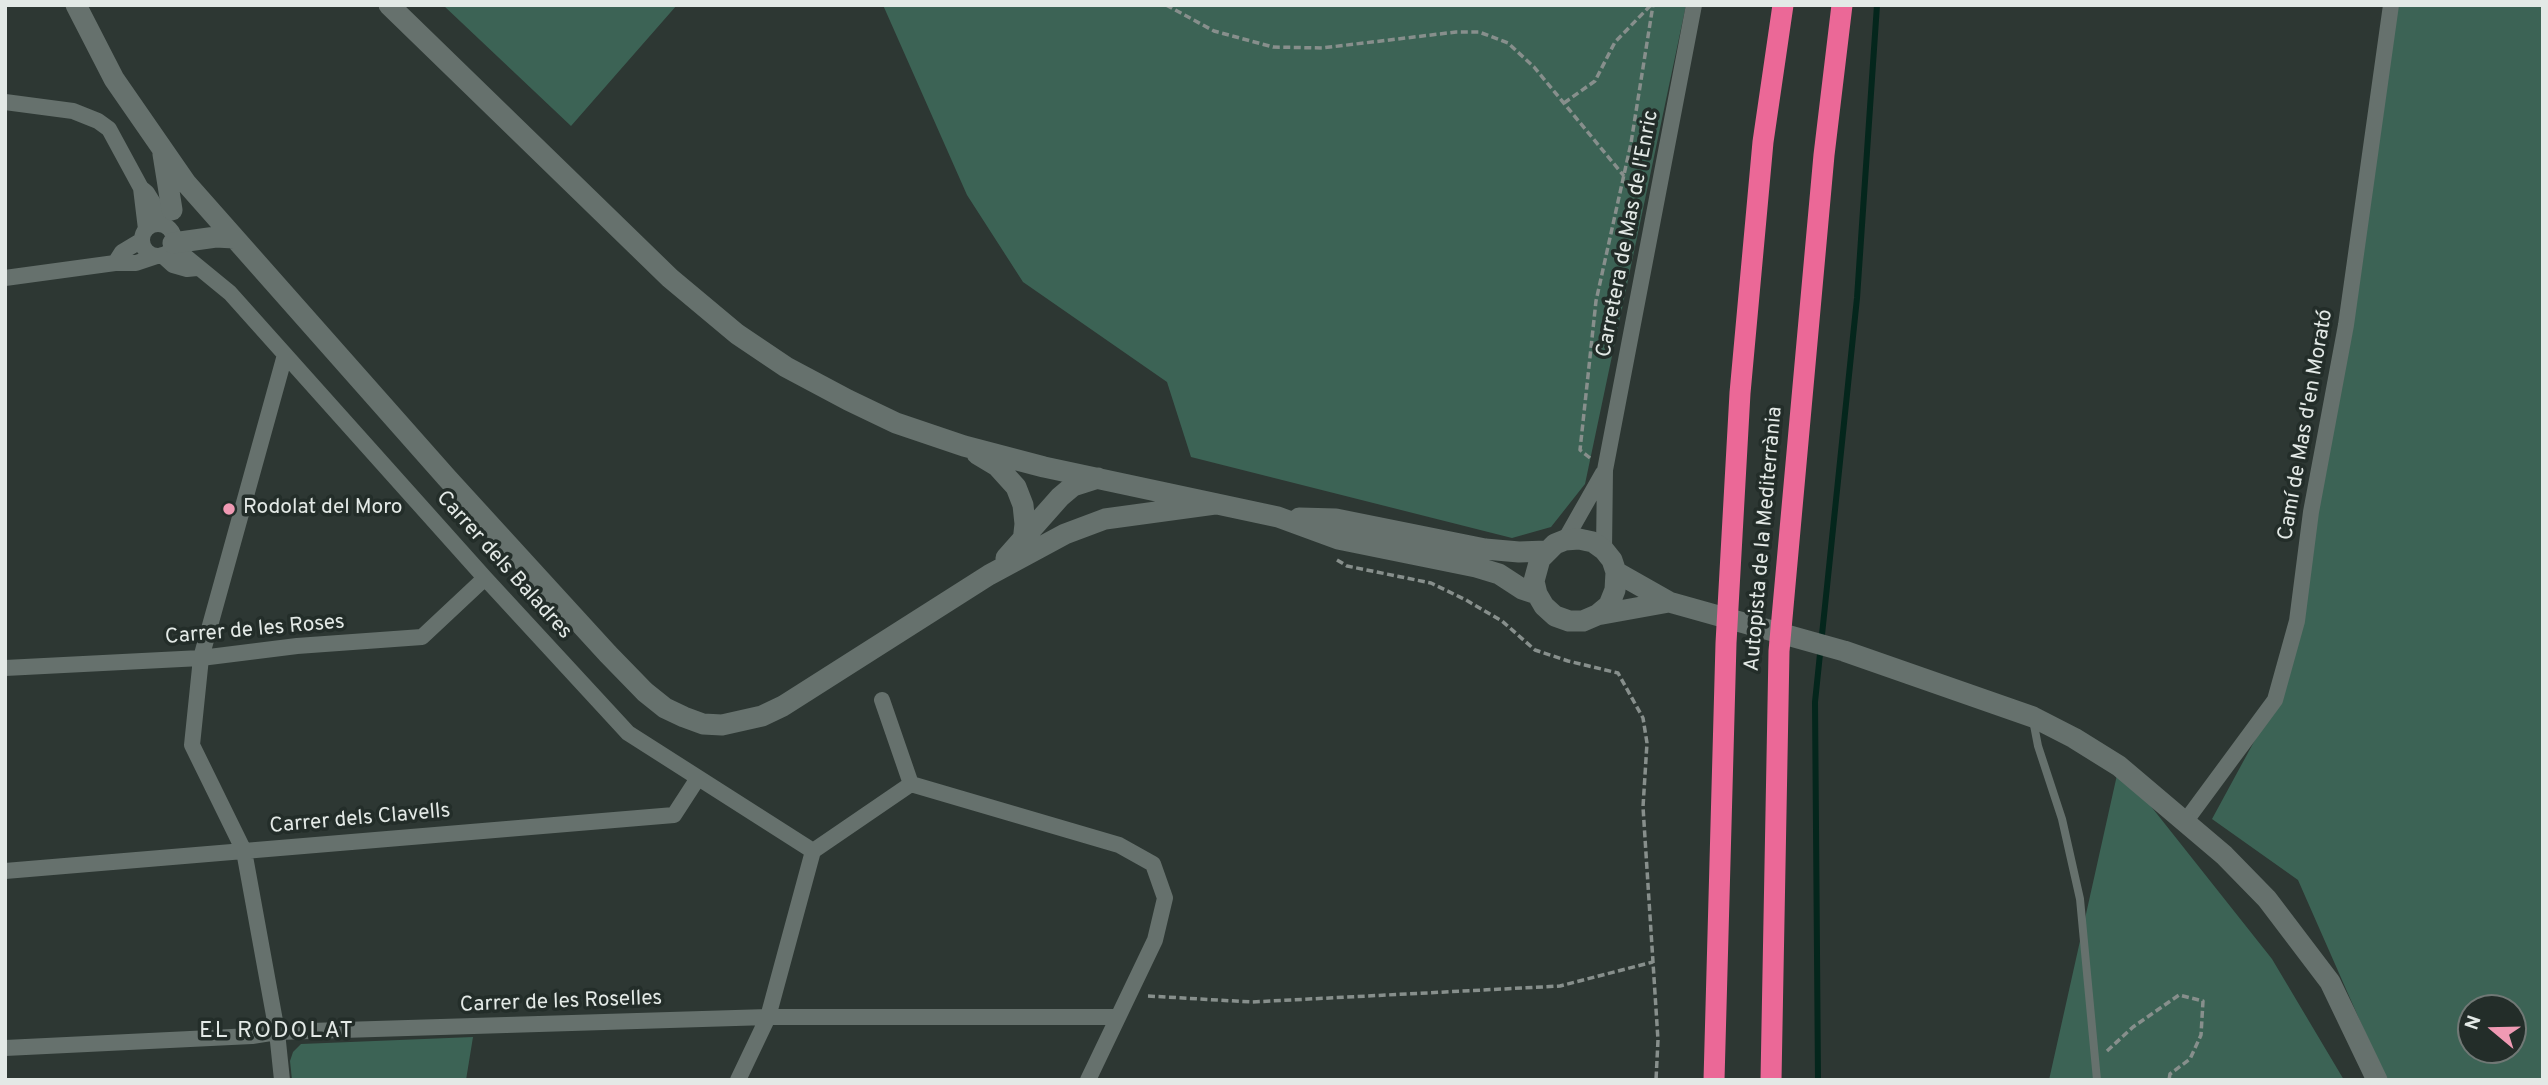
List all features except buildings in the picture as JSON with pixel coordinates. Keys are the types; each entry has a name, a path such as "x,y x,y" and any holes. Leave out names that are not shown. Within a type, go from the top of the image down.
{"highway":[{"name":"Autopista de la Mediterrània","path":"1714,1080 1726,643 1740,393 1763,142 1783,5"},
{"name":"Autopista de la Mediterrània","path":"1771,1080 1779,651 1824,155 1842,5"}],"main road":[{"path":"76,5 114,79 163,153 204,204 447,478 608,654 645,692 665,708 704,724 722,725 762,716 783,706 989,575 1065,534 1104,519 1214,504"},
{"path":"390,5 670,278 737,334 786,367 848,400 896,423 964,446 1044,467 1278,517 1338,539 1476,567 1499,574 1522,589 1537,594"},
{"path":"163,153 155,225 204,204"},
{"path":"170,249 204,204"},
{"path":"170,249 216,237 234,238"},
{"path":"964,446 997,466 1016,487 1024,515 1023,542"},
{"path":"989,575 1023,542 1060,497 1073,486 1101,478"},
{"path":"1278,517 1336,519 1485,549 1519,552 1546,551 1565,540 1592,542 1604,550 1616,572 1615,590 1609,604 1597,615"},
{"path":"1546,551 1536,568 1534,581 1544,606 1555,616 1576,621 1597,615 1678,605"},
{"path":"1616,572 1678,605 1844,651 2032,717 2074,738 2119,766 2224,855 2267,899 2330,982 2377,1080"}],"street":[{"name":"Carretera de Mas de l'Enric","path":"1605,470 1694,5"},
{"name":"Camí de Mas d'en Morató","path":"2185,822 2275,700 2297,621 2311,512 2346,326 2391,5"},
{"path":"5,102 74,111 109,129 141,188 155,206 155,225 148,253 170,249"},
{"path":"155,225 172,232 170,249"},
{"path":"116,263 122,252 155,225"},
{"path":"5,278 116,263 136,263 170,249"},
{"name":"Carrer dels Baladres","path":"170,249 173,265 187,269 197,268 230,293 628,733 813,851"},
{"path":"282,1080 277,1032 244,851 192,744 201,658 285,355"},
{"path":"1565,540 1605,470"},
{"path":"1604,550 1605,470"},
{"name":"Carrer de les Roses","path":"5,668 201,658 297,646 383,642 422,637 485,578"},
{"path":"881,700 911,784"},
{"name":"Carrer dels Clavells","path":"5,871 674,815 698,778"},
{"path":"738,1080 768,1017 813,851 911,784"},
{"path":"911,784 1119,845 1153,864 1165,898 1155,940 1088,1080"},
{"name":"Carrer de les Roselles","path":"5,1048 253,1036 277,1032 768,1017 1118,1017"}],"lane":[{"path":"2032,717 2038,746 2062,819 2080,899 2096,1080"}],"path":[{"path":"1166,5 1214,31 1273,47 1322,48 1456,32 1479,32 1508,43 1534,67 1624,176"},
{"path":"1564,103 1595,81 1615,42 1652,5"},
{"path":"1605,470 1580,450 1596,301 1624,176 1652,5"},
{"path":"1338,539 1336,559 1347,566 1431,583 1502,621 1535,650 1618,673 1643,718 1647,743 1643,807 1658,1040 1656,1080"},
{"path":"1129,995 1252,1002 1465,992 1560,986 1653,962"},
{"path":"2095,1061 2133,1027 2179,995 2203,1002 2202,1035 2190,1059 2170,1074 2169,1080"}],"green space":[{"path":"443,5 677,5 571,126"},
{"path":"883,5 1686,5 1585,484 1551,527 1512,538 1191,457 1167,382 1023,282 967,195"},
{"path":"2398,5 2543,5 2543,1080 2386,1080 2298,880 2212,819 2281,692"},
{"path":"2119,766 2272,959 2344,1080 2049,1080"},
{"path":"473,1037 466,1080 292,1080 290,1061 293,1052 301,1044"}],"waterway":[{"path":"1818,1080 1815,702 1857,298 1877,5"}],"place":[{"name":"Rodolat del Moro","path":"229,509"}],"district":[{"name":"EL RODOLAT","path":"277,1032"}]}
